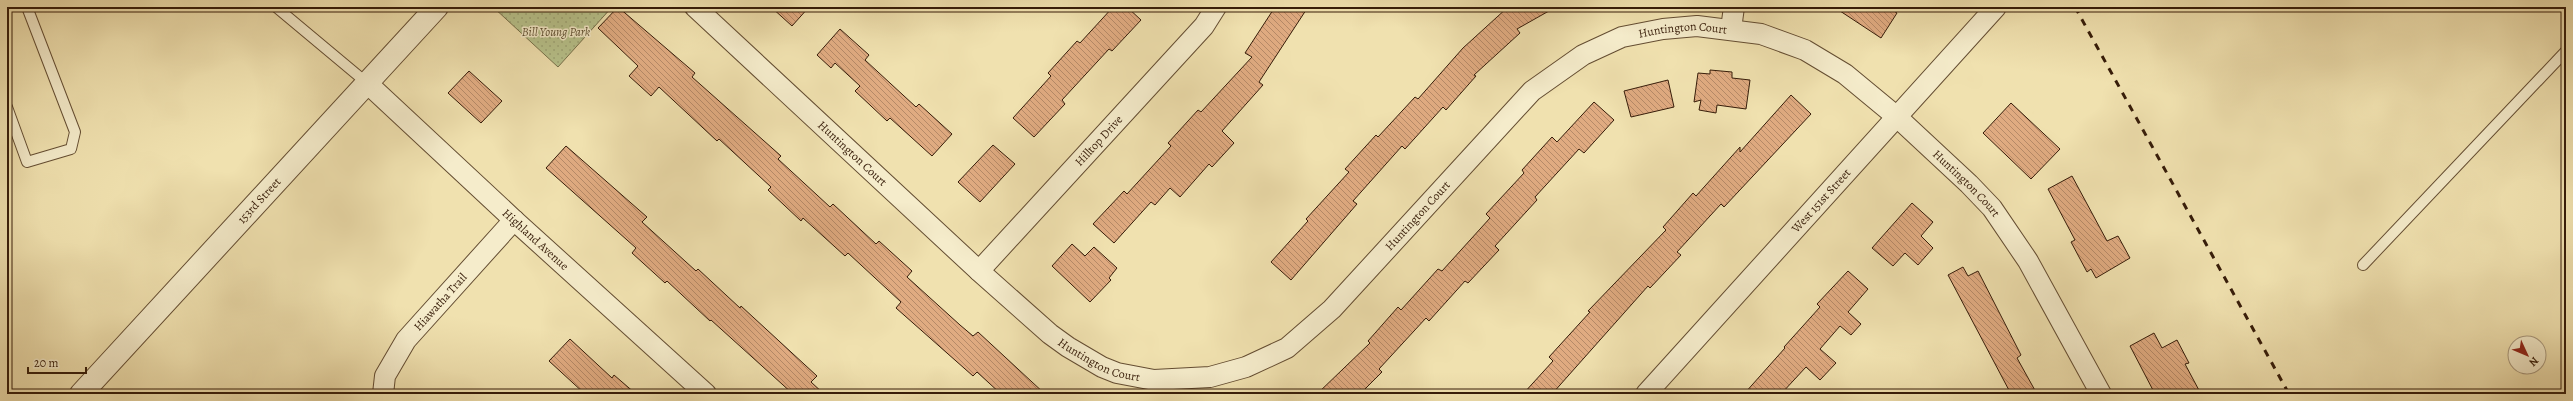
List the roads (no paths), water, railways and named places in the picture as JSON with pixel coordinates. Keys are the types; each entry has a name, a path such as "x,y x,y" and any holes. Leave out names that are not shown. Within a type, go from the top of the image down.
{"street":[{"name":"153rd Street","path":"81,394 436,7"},
{"name":"Hilltop Drive","path":"979,271 1204,26 1216,7"},
{"path":"1732,29 1734,7"},
{"name":"West 151st Street","path":"1646,394 1996,7"},
{"name":"Huntington Court","path":"700,8 979,271 1068,347 1117,373 1153,387 1210,377 1246,368 1287,348 1332,309 1523,100 1544,81 1583,55 1622,37 1640,33 1697,26 1732,29 1783,41 1823,59 1845,74 1897,117 1969,184 2010,232 2101,394"},
{"name":"Highland Avenue","path":"367,83 514,220 706,394"},
{"name":"Hiawatha Trail","path":"383,394 385,376 406,340 514,220"}],"lane":[{"path":"7,107 27,162 71,150 75,132 27,7"},
{"path":"276,7 367,83"},
{"path":"2363,265 2566,51"}],"railway":[{"path":"2075,7 2289,394"}],"park label":[{"name":"Bill Young Park","path":"556,32"}]}
